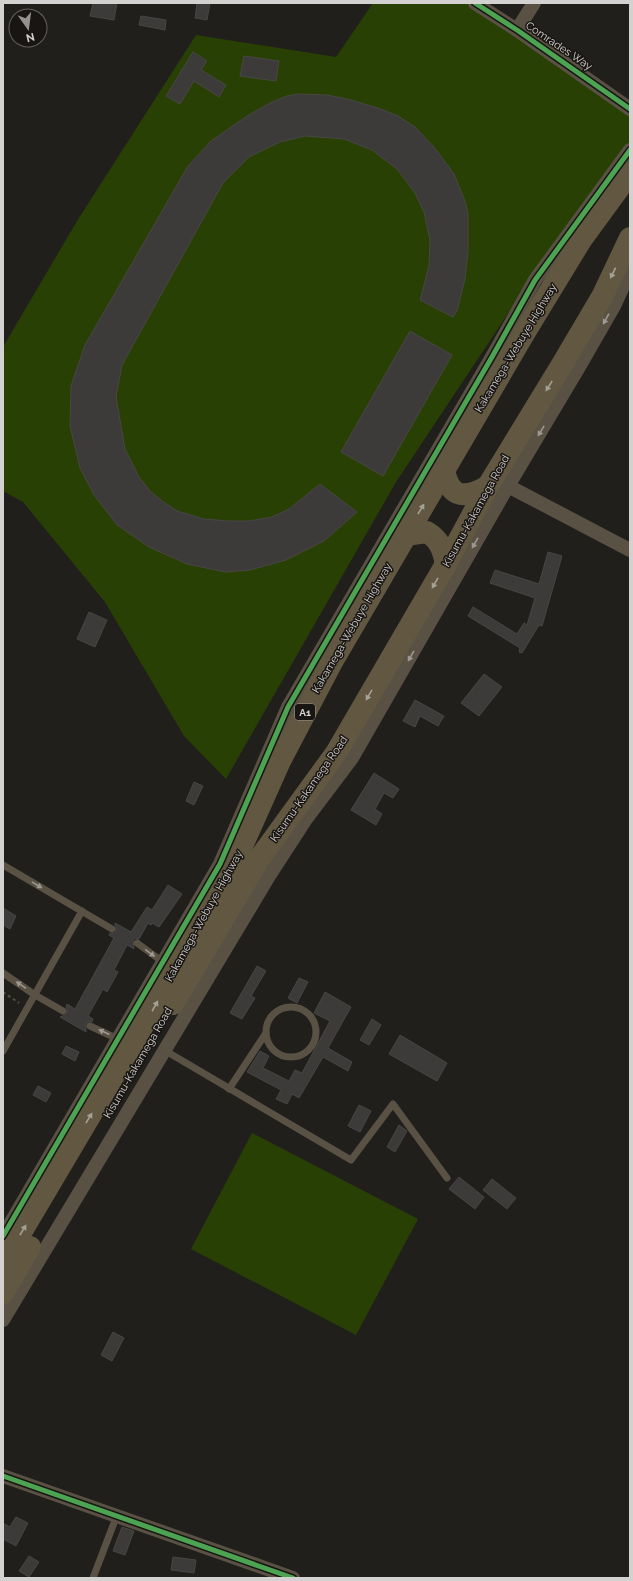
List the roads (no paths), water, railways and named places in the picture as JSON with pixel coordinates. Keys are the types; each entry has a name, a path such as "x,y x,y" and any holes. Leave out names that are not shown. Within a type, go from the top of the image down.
{"highway":[{"name":"Kakamega-Webuye Highway","path":"3,1263 135,1040 234,864 294,734 332,662 525,332 581,240 630,172"},
{"name":"Kisumu-Kakamega Road","path":"3,1293 259,859 336,753 446,564 498,486 564,363 603,295 630,238"},
{"path":"444,470 446,481 452,490 460,495 472,494 498,486"},
{"path":"405,535 427,532 434,536 443,549 446,564"}],"street":[{"name":"Comrades Way","path":"475,3 517,30 630,109"},
{"path":"517,30 534,3"},
{"path":"3,1236 220,864 288,707 488,364 535,280 630,150"},
{"path":"3,1320 269,876 306,819 356,751 498,486 580,367 614,306 630,271"},
{"path":"498,486 630,550"},
{"path":"270,748 294,734"},
{"path":"319,777 345,767"},
{"path":"3,1476 293,1578"}],"lane":[{"path":"3,865 112,929"},
{"path":"3,1051 82,911"},
{"path":"137,943 163,962"},
{"path":"3,973 35,995 63,1011"},
{"path":"229,1089 266,1033 268,1021 277,1012 288,1007 301,1010 306,1013 314,1023 316,1029 312,1047 302,1055 290,1058 278,1054 269,1045 266,1033"},
{"path":"90,1026 118,1039"},
{"path":"164,1050 351,1160 393,1104 447,1178"},
{"path":"93,1578 117,1515"}]}
